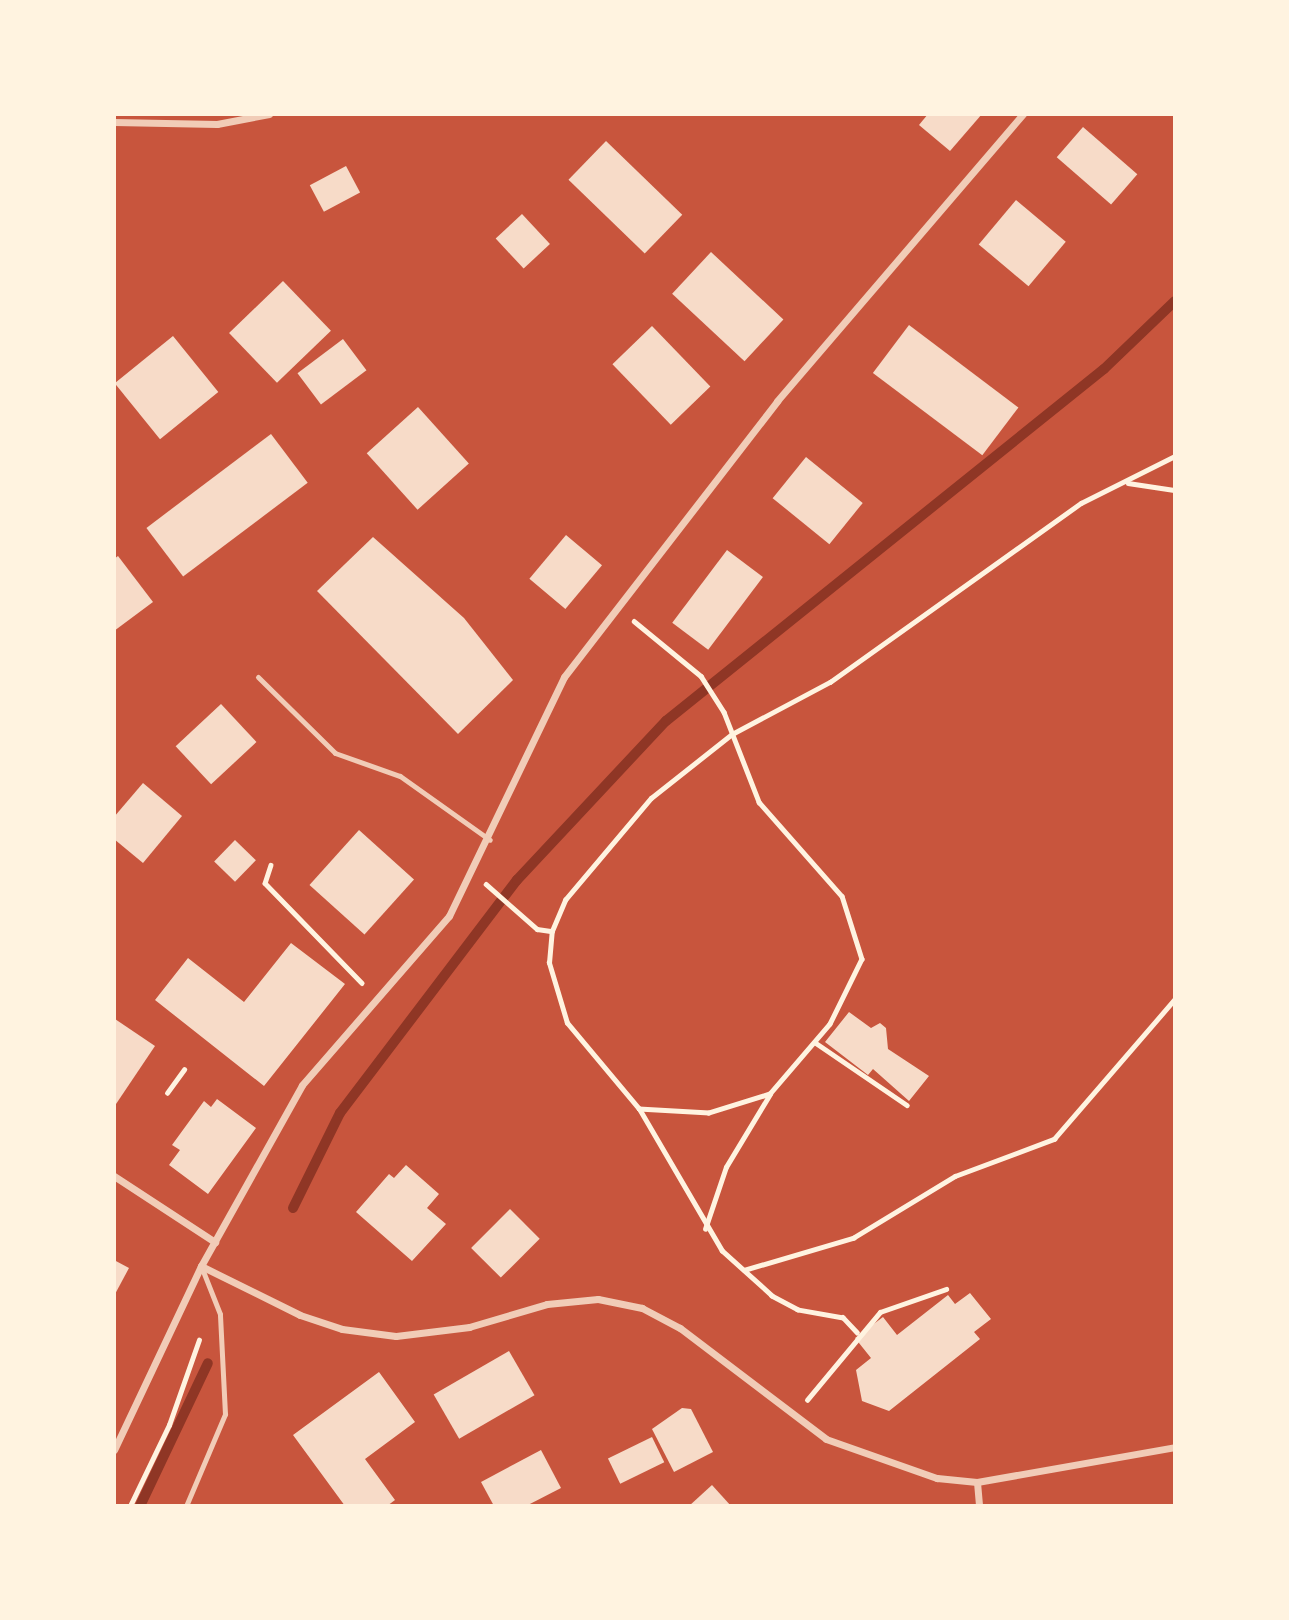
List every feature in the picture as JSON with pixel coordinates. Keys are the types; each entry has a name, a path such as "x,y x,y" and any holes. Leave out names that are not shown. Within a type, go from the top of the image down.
{"street":[{"path":"114,122 217,124 269,114"},
{"path":"114,1450 201,1266 302,1085 380,1001 449,916 490,840 564,677 614,605 776,401 1023,114"},
{"path":"114,1176 215,1242"},
{"path":"201,1266 300,1315 396,1336 469,1326 547,1304 598,1299 642,1308 680,1328 826,1439 876,1462 977,1482 1175,1447"},
{"path":"977,1482 979,1506"}],"lane":[{"path":"258,677 335,753 400,776 490,840"},
{"path":"186,1506 225,1414 220,1314 201,1266"}],"path":[{"path":"857,1333 843,1318 798,1310 772,1296 705,1229 639,1108 567,1023 549,963 552,931 565,900 651,798 733,734 830,682 1081,503 1126,483 1175,456"},
{"path":"1126,483 1175,490"},
{"path":"614,605 701,676 724,712 759,802 842,895 857,926 862,959 853,986 816,1043 770,1094 726,1167 705,1229"},
{"path":"271,865 265,883 380,1001"},
{"path":"490,887 537,929 552,931"},
{"path":"744,1270 853,1238 955,1176 1054,1139 1175,999"},
{"path":"816,1043 907,1105"},
{"path":"167,1093 184,1070"},
{"path":"639,1108 709,1113 770,1094"},
{"path":"809,1396 857,1333 880,1312 946,1289"},
{"path":"130,1506 169,1425 201,1332"}],"building":[{"path":"928,114 982,114 950,151 919,125"},
{"path":"1083,127 1137,174 1111,204 1057,157"},
{"path":"606,141 682,215 645,253 568,180"},
{"path":"346,166 360,192 324,212 310,185"},
{"path":"1016,200 1066,242 1029,286 979,244"},
{"path":"522,214 550,244 524,269 496,239"},
{"path":"711,252 783,320 745,361 672,294"},
{"path":"283,281 331,331 277,383 229,333"},
{"path":"909,325 1018,407 982,455 873,373"},
{"path":"652,326 710,386 671,425 612,364"},
{"path":"173,336 218,392 160,439 115,383"},
{"path":"343,339 366,370 321,404 297,373"},
{"path":"418,407 469,463 418,510 367,453"},
{"path":"271,434 308,483 183,577 146,528"},
{"path":"806,457 863,503 829,544 773,498"},
{"path":"566,535 602,565 565,609 529,579"},
{"path":"373,537 464,618 513,680 458,734 317,591"},
{"path":"727,550 763,577 708,650 672,623"},
{"path":"118,556 153,602 114,631 114,559"},
{"path":"221,704 256,742 211,784 176,746"},
{"path":"143,783 182,816 143,863 114,839 114,817"},
{"path":"359,830 414,880 364,935 309,885"},
{"path":"235,840 256,860 235,882 214,862"},
{"path":"291,943 345,984 264,1086 155,1000 188,958 244,1002"},
{"path":"849,1012 871,1028 880,1023 886,1028 888,1049 929,1076 909,1101 873,1069 868,1075 825,1042"},
{"path":"115,1019 155,1046 114,1107 114,1021"},
{"path":"217,1099 256,1128 208,1194 169,1165 180,1150 172,1145 204,1101 211,1107"},
{"path":"406,1165 439,1194 427,1208 446,1224 412,1261 356,1212 389,1174 394,1178"},
{"path":"510,1209 540,1239 501,1278 471,1248"},
{"path":"114,1260 129,1268 114,1296"},
{"path":"970,1293 991,1319 974,1332 980,1339 889,1411 862,1401 856,1370 871,1358 855,1338 883,1317 897,1335 948,1295 955,1304"},
{"path":"509,1351 534,1395 459,1439 434,1394"},
{"path":"379,1372 415,1422 365,1459 395,1500 387,1506 345,1506 293,1435"},
{"path":"682,1408 691,1409 713,1452 674,1472 652,1429"},
{"path":"652,1437 664,1462 620,1484 608,1458"},
{"path":"541,1450 561,1488 526,1506 494,1506 481,1482"},
{"path":"712,1485 731,1506 689,1506"}],"waterway":[{"path":"293,1208 340,1113 517,880 666,721 1104,369 1175,301"},
{"path":"140,1506 208,1363"}]}
